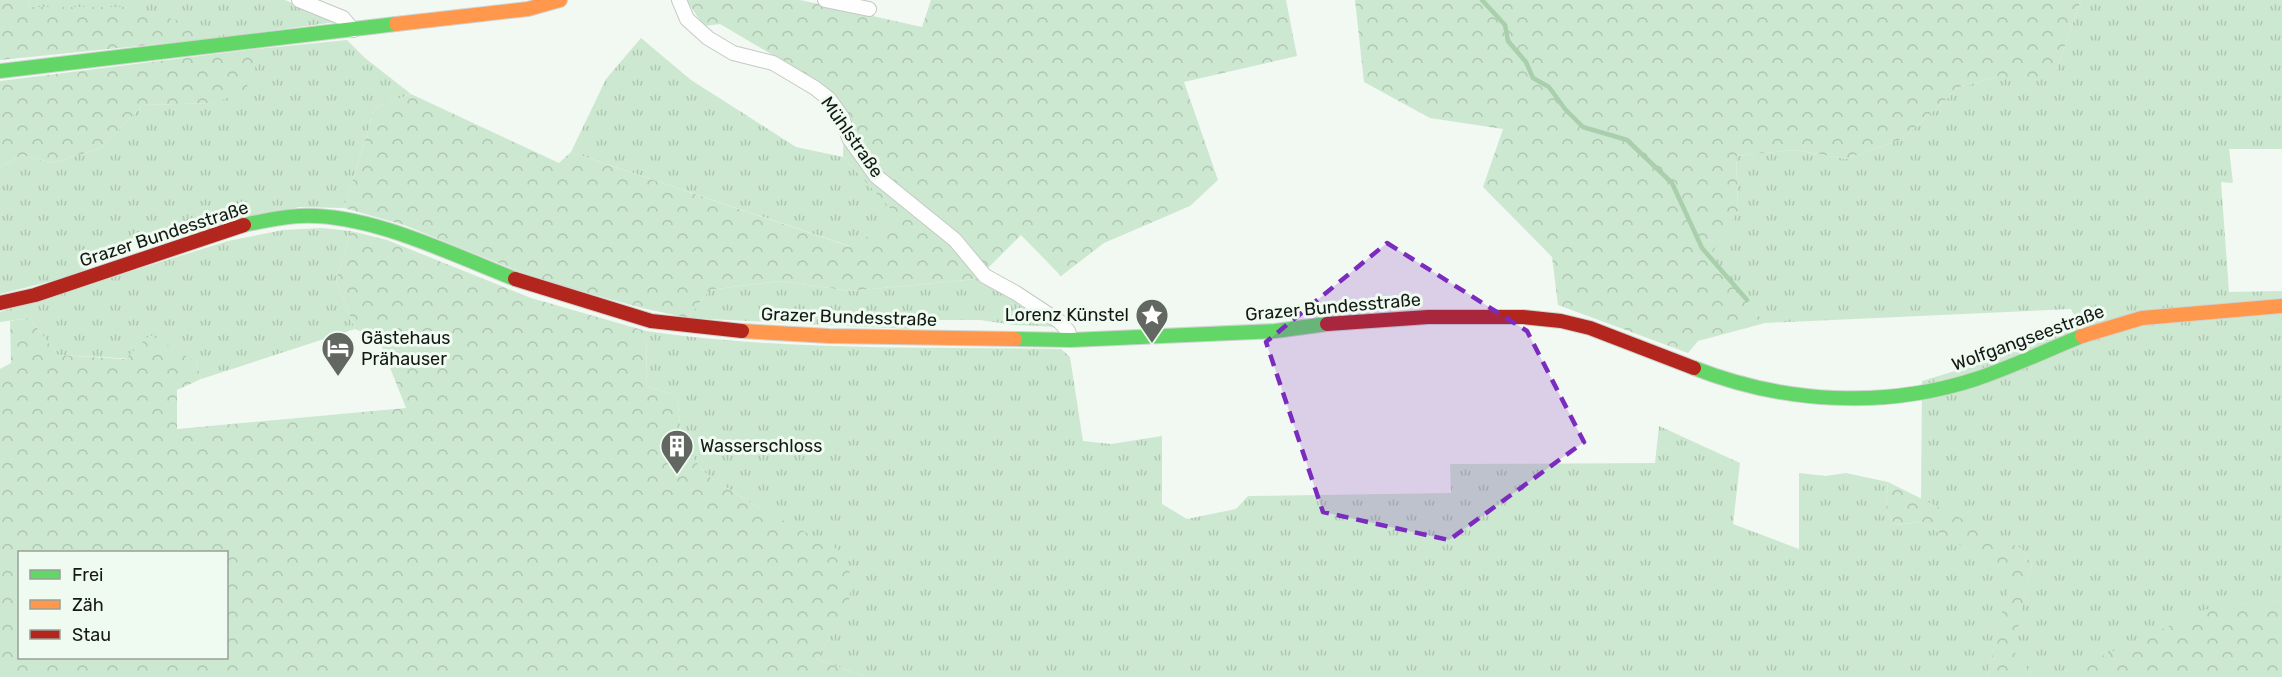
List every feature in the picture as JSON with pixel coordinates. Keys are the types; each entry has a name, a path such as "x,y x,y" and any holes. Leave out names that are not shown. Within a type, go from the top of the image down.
{"main road":[{"path":"0,71 528,9 560,0"},
{"name":"Grazer Bundesstraße","path":"0,303 35,295 232,228 300,216 328,217 377,226 532,286 651,321 713,329 829,336 1071,340 1275,331 1428,317 1523,317 1562,321 1590,328 1717,377"},
{"name":"Wolfgangseestraße","path":"1717,377 1768,391 1822,398 1906,395 1975,379 2097,330 2142,318 2282,306"}],"street":[{"path":"299,0 343,18 353,30"},
{"name":"Mühlstraße","path":"679,0 687,19 708,38 733,53 773,63 815,87 829,99 842,117 849,138 876,176 955,240 985,276 1060,322 1071,340"},
{"path":"825,0 869,9"}],"highlighted area":[{"path":"1387,243 1527,331 1584,442 1449,540 1323,512 1266,342"}],"green space":[{"path":"0,0 29,0 30,7 125,7 200,26 209,39 0,60"},
{"path":"29,0 285,0 336,22 209,39 125,7 30,7"},
{"path":"686,0 800,0 922,27 931,0 1286,0 1297,56 1184,82 1218,180 1190,206 1104,243 1061,276 1021,235 977,279 851,291 779,281 709,290 688,318 540,280 404,225 344,208 375,108 411,94 559,163 571,152 848,246 901,220 843,157 844,110 822,84 720,24 704,26"},
{"path":"1355,0 2081,0 2056,71 2013,84 2004,75 1960,87 1902,139 1846,159 1795,150 1736,156 1738,211 1709,258 1765,323 1698,341 1688,353 1558,305 1552,257 1483,187 1503,129 1430,118 1364,82"},
{"path":"2081,0 2282,0 2282,149 2229,149 2233,183 2221,182 2229,292 2282,291 2282,600 2256,607 2240,603 2055,677 2033,677 2012,650 2032,565 2022,549 1921,500 1922,381 2004,356 2078,322 2071,309 1765,323 1708,258 1738,211 1736,156 1795,150 1846,159 1902,139 1960,87 2004,75 2056,71"},
{"path":"641,38 691,80 796,147 843,157 902,220 849,246 571,152 606,79"},
{"path":"347,40 365,58 411,94 375,108 344,208 299,207 182,236 145,238 116,247 85,270 0,294 0,167 22,155 53,163 101,148 143,105 215,103 247,50"},
{"path":"247,50 258,61 245,91 215,103 143,105 101,148 53,163 22,155 0,167 0,81"},
{"path":"322,228 351,231 336,280 355,329 201,379 196,362 58,355 29,318 0,322 0,312 228,241 283,230"},
{"path":"351,231 387,240 531,298 646,331 647,387 677,395 682,445 708,476 761,509 841,551 851,576 849,601 817,659 866,677 0,677 0,369 11,363 10,321 29,318 58,355 125,359 150,335 196,362 201,379 177,390 177,429 406,408 379,340 355,329 336,280"},
{"path":"977,279 1058,327 1014,325 980,320 935,320 908,329 688,318 709,290 779,281 851,291"},
{"path":"646,331 801,345 1061,349 1070,357 1083,441 1111,444 1162,436 1162,504 1187,519 1236,509 1248,496 1451,493 1450,464 1655,463 1659,426 1740,463 1733,524 1799,549 1799,473 1826,476 1846,473 1888,482 1886,510 1895,525 1921,522 2012,575 1987,677 866,677 817,659 849,600 761,509 708,476 682,445 677,395 647,387"},
{"path":"1888,482 2022,549 2032,565 2013,650 2033,677 1987,677 2011,575 1921,522 1895,525 1886,510"},
{"path":"2282,600 2282,677 2055,677 2214,606 2240,603 2256,606"}],"waterway":[{"path":"1482,0 1505,25 1508,41 1526,62 1533,78 1549,87 1565,109 1583,127 1627,140 1672,183 1702,248 1747,300"}],"traffic: fast":[{"path":"0,71 396,24"},
{"path":"244,225 299,216 352,221 409,237 515,279"},
{"path":"1015,339 1071,340 1275,331 1327,324"},
{"path":"1694,368 1728,380 1798,395 1870,398 1941,389 1976,379 2082,336"}],"traffic: slow":[{"path":"396,24 528,9 560,0"},
{"path":"2082,336 2142,318 2282,306"},
{"path":"742,331 829,336 1015,339"}],"traffic: jam":[{"path":"0,303 35,295 244,225"},
{"path":"515,279 651,321 742,331"},
{"path":"1327,324 1428,317 1523,317 1561,321 1590,328 1694,368"}],"place":[{"name":"Lorenz Künstel","path":"1152,344"},
{"name":"Gästehaus Prähauser","path":"338,377"},
{"name":"Wasserschloss","path":"677,475"}]}
